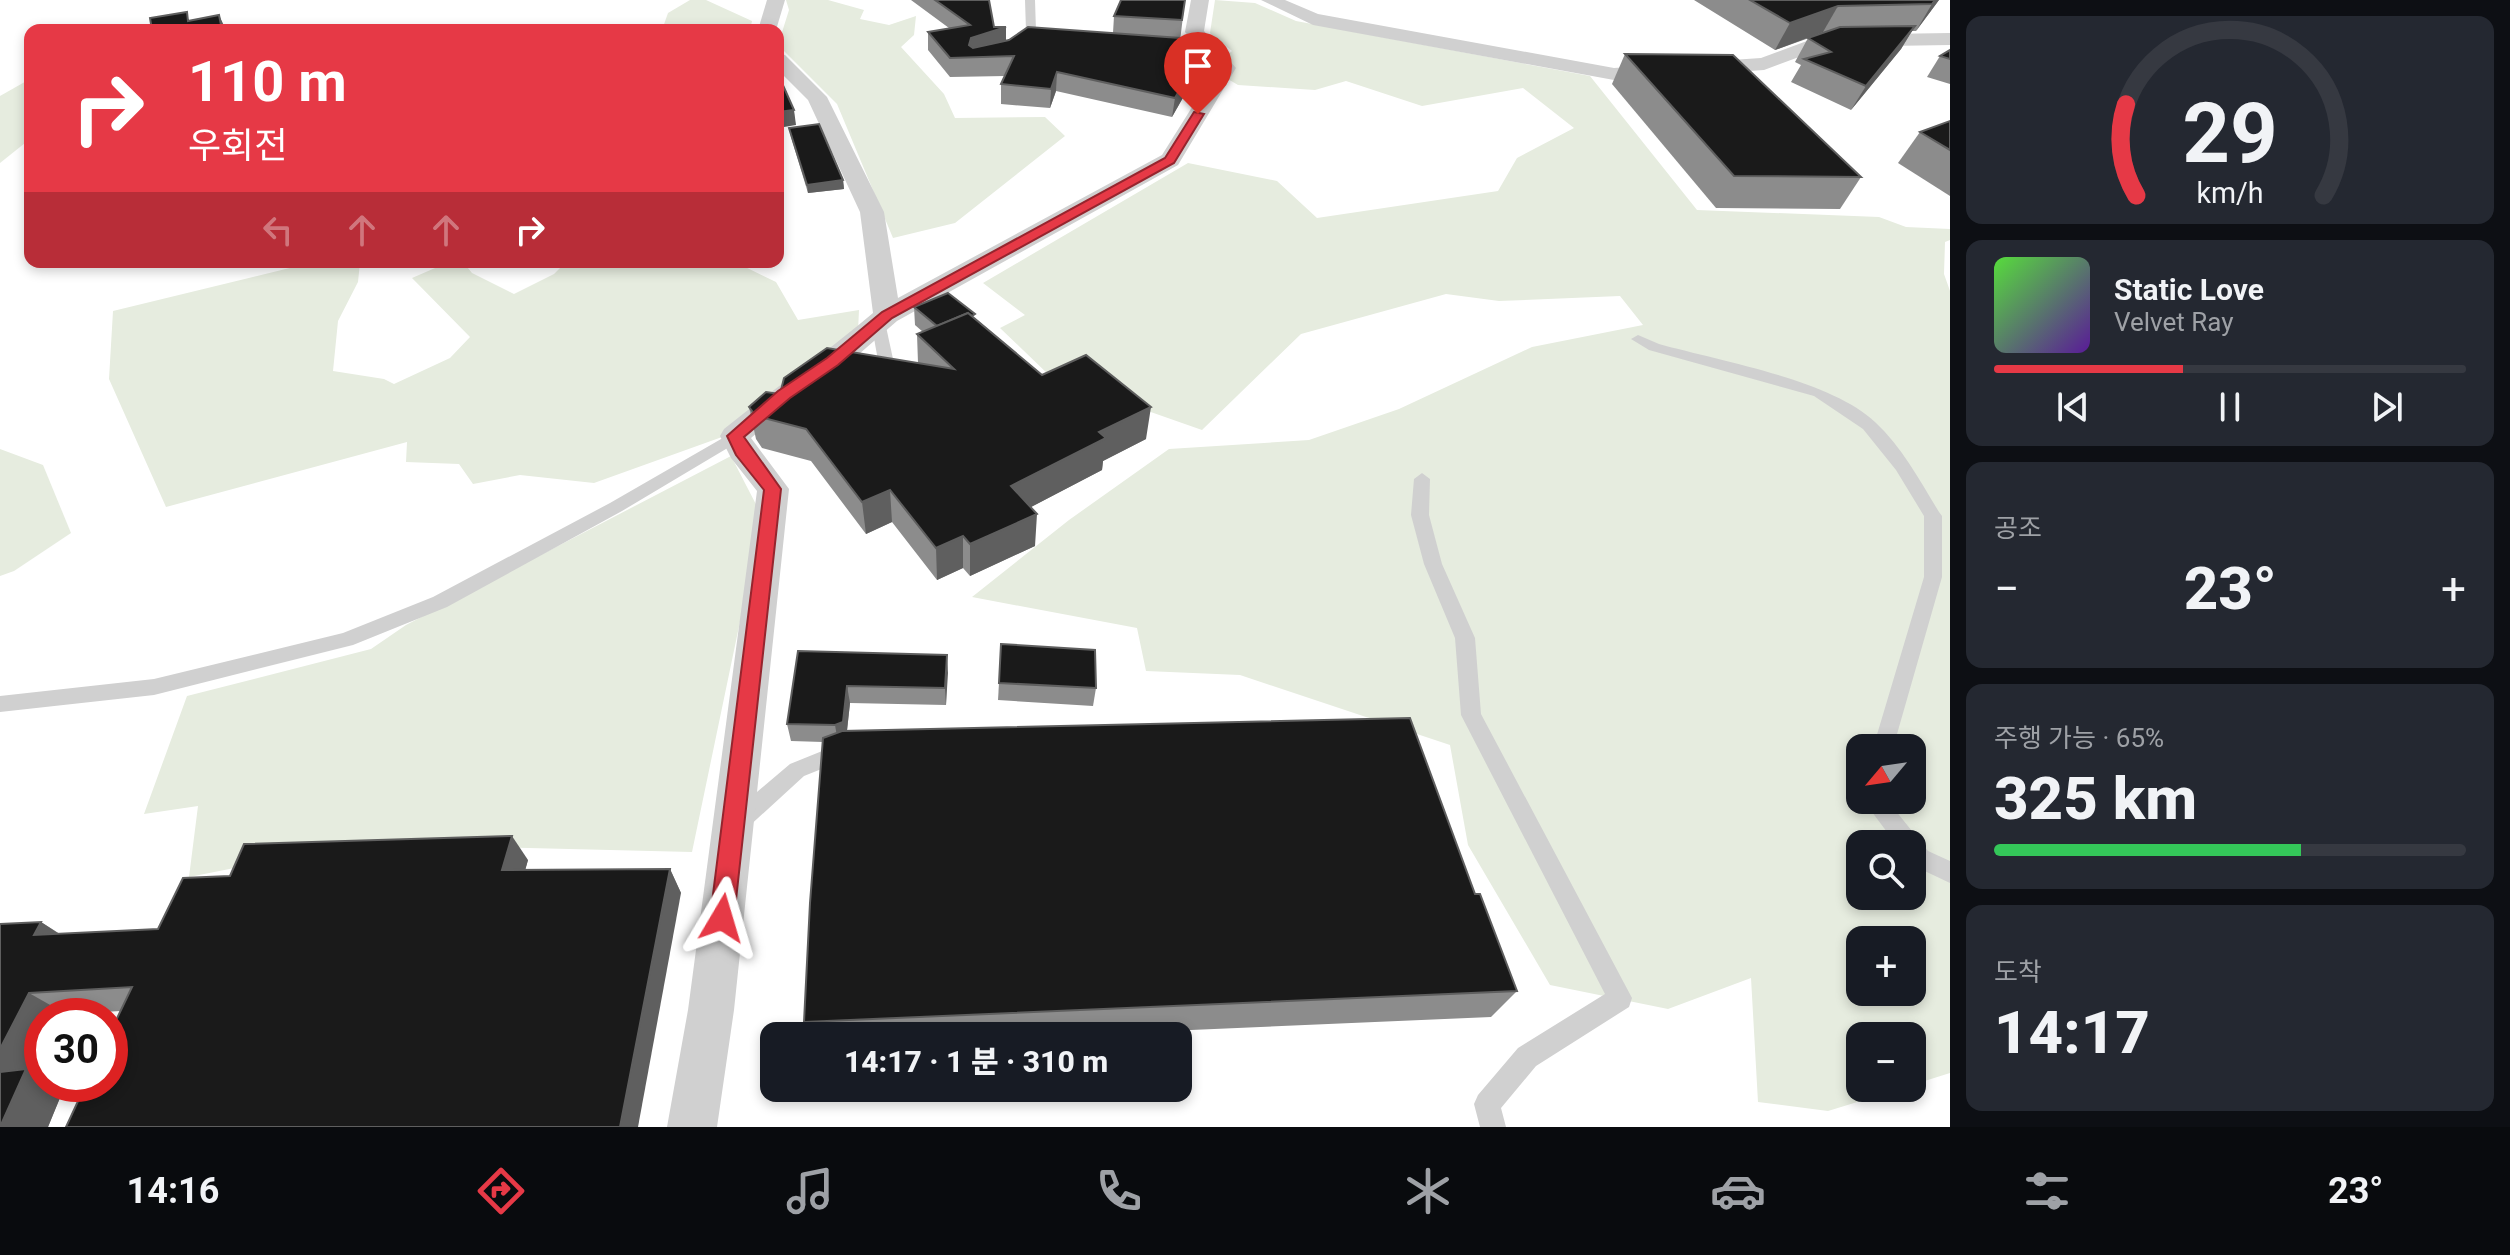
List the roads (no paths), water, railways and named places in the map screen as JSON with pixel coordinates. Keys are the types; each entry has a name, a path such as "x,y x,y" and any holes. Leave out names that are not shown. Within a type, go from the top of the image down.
{"street":[{"path":"769,24 776,0"},
{"path":"692,1127 711,1010 773,489 742,451 735,436 784,395 833,362 882,318 1170,160 1226,68 1205,52 1194,32 1200,0"},
{"path":"1270,0 1313,19 1614,74 1764,64 1823,41 1950,39"},
{"path":"784,65 817,97 872,212 882,318"}],"lane":[{"path":"1014,51 1027,40 1031,31 1030,0"},
{"path":"1027,40 1042,40"},
{"path":"882,318 890,383"},
{"path":"1638,339 1654,347 1819,393 1869,425 1902,466 1933,516 1933,577 1887,734"},
{"path":"0,704 154,687 346,640 440,602 616,507 735,436"},
{"path":"1422,479 1420,515 1426,539 1433,564 1465,638 1471,715 1620,998 1527,1057 1487,1104 1493,1127"},
{"path":"733,826 797,770 866,743"},
{"path":"1885,814 1898,830"},
{"path":"1926,861 1950,872"}]}
